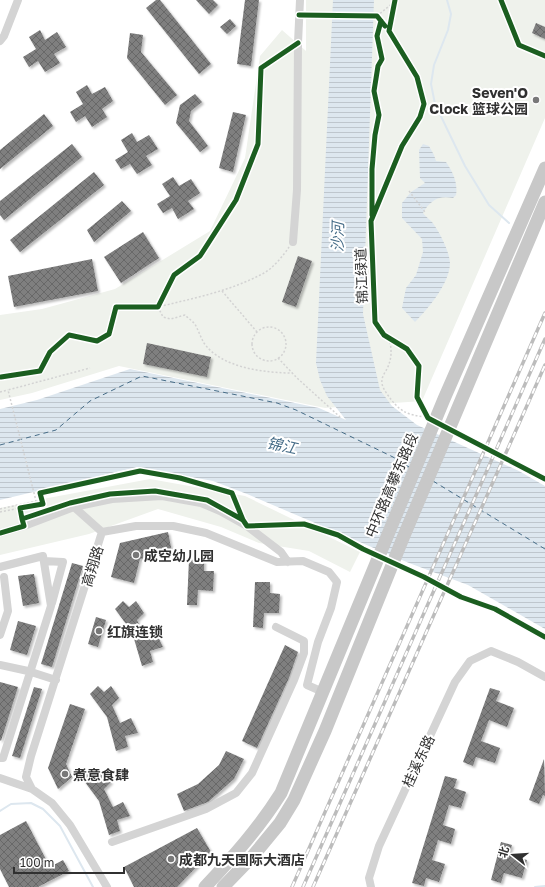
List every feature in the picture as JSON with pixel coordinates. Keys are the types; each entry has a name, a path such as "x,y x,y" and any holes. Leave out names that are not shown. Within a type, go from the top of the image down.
{"main road":[{"name":"中环路高攀东路段","path":"205,887 240,849 267,815 281,793 444,399 545,168"},
{"path":"223,887 252,857 280,823 294,800 325,731 459,405 545,202"}],"street":[{"path":"0,41 4,36 18,0"},
{"path":"292,242 297,190 298,43 300,0"},
{"path":"0,533 24,526 74,507 112,499 162,496 201,503 220,511 247,526 281,552 288,562"},
{"path":"74,507 102,532"},
{"name":"高翔路","path":"32,789 26,777 102,532 136,526 173,526 206,533 277,562 303,561 329,572 336,582 331,608 318,642 307,685 323,692"},
{"path":"0,567 43,556 51,606"},
{"path":"0,758 3,758 51,606 63,562 44,561"},
{"path":"0,635 8,611 4,577"},
{"path":"112,842 206,809 236,793 252,774 294,680 304,653 304,641 276,627"},
{"name":"桂溪东路","path":"371,887 369,878 379,846 455,682 470,661 491,651 518,662 545,677"},
{"path":"0,665 56,680"},
{"path":"0,778 32,789 52,803 70,825 108,887"}],"path":[{"path":"393,10 394,1"},
{"path":"369,16 377,16 394,1"},
{"path":"377,16 381,21"},
{"path":"409,191 425,212"},
{"path":"151,307 158,307 229,289 265,273 285,254 292,242"},
{"path":"222,290 257,332"},
{"path":"161,300 158,307 163,317 171,319 185,315 196,325 204,344 218,358 248,369 274,373 293,373"},
{"path":"272,327 281,332 286,342 286,347 284,352 278,358 271,361 266,360 257,355 254,351 253,341 257,332 261,329 272,327"},
{"path":"384,335 395,342"},
{"path":"390,338 392,353 389,365 382,380 384,389 396,406 404,412 412,416 428,418 434,421"},
{"path":"278,358 340,417"},
{"path":"0,392 91,365"},
{"path":"0,508 36,501 8,390"},
{"path":"424,411 428,418"},
{"path":"0,512 43,504"},
{"path":"20,508 24,526"}],"shaded area":[{"path":"306,0 545,0 545,118 422,401 325,408 119,366 32,393 0,400 0,315 42,309 115,289 210,231 245,158 260,56 282,30 306,51"},
{"path":"150,479 245,496 360,552 350,572 309,551 259,543 221,527 158,509 89,534 0,555 0,508"}],"water":[{"path":"333,0 374,0 363,314 380,390 392,406 417,425 519,471 545,486 545,629 468,585 409,563 213,481 137,467 0,500 0,409 37,400 130,369 319,408 346,420 327,396 320,380 316,363"},
{"path":"423,144 429,146 436,161 446,162 454,178 456,195 453,198 443,197 435,200 423,213 432,222 441,236 450,259 450,264 449,272 442,288 432,303 415,322 402,308 406,288 416,275 423,252 422,239 402,218 402,203 411,192 425,183 420,178 419,150"}],"building":[{"path":"156,0 160,0 211,64 199,74 146,8"},
{"path":"196,0 213,0 218,5 209,14"},
{"path":"245,0 259,0 251,66 237,64"},
{"path":"230,19 236,26 227,34 220,27"},
{"path":"536,23 545,27 545,39 532,33"},
{"path":"40,30 45,40 57,32 66,47 54,54 60,63 45,72 38,61 29,67 23,57 36,49 29,37"},
{"path":"130,33 143,35 141,52 177,95 165,105 127,58"},
{"path":"87,85 92,94 105,87 113,101 102,109 107,117 92,127 85,116 76,122 70,112 83,104 76,92"},
{"path":"195,94 202,102 191,111 189,121 208,146 200,152 176,123 180,105"},
{"path":"233,112 246,115 233,172 219,168"},
{"path":"44,114 53,126 0,169 0,150"},
{"path":"132,133 137,142 149,135 158,149 146,156 152,165 137,174 130,164 121,169 115,160 128,152 121,140"},
{"path":"72,144 82,157 4,220 0,215 0,201"},
{"path":"94,172 104,185 20,252 10,240"},
{"path":"173,177 179,186 191,179 200,193 188,201 194,209 178,219 172,208 163,213 157,204 170,196 162,184"},
{"path":"122,201 131,211 94,242 87,230"},
{"path":"143,232 159,258 121,283 104,257"},
{"path":"298,256 312,261 296,307 282,302"},
{"path":"92,259 98,291 14,307 8,276"},
{"path":"147,343 211,357 207,377 143,364"},
{"name":"成空幼儿园","path":"168,532 172,552 140,559 134,583 111,577 120,543"},
{"path":"189,559 204,560 204,571 214,571 213,591 198,590 197,605 187,605"},
{"path":"72,563 83,566 52,667 41,664"},
{"path":"34,574 39,603 23,606 18,576"},
{"path":"255,582 270,582 270,593 280,594 279,613 264,613 263,628 253,627"},
{"path":"123,601 129,607 136,601 144,613 137,620 146,638 156,633 163,647 150,651 153,662 142,666 132,632 115,609"},
{"path":"96,617 106,620 98,647 88,644"},
{"path":"18,621 36,626 27,655 10,650"},
{"path":"285,645 298,652 289,678 257,748 242,741"},
{"path":"0,682 18,687 1,741 0,740"},
{"path":"98,686 104,692 111,686 119,698 112,705 120,723 131,718 138,733 125,736 128,747 116,751 107,717 90,694"},
{"path":"34,687 42,689 20,758 12,756"},
{"path":"490,688 500,691 496,701 514,708 507,727 489,720 481,741 500,748 495,763 476,757 473,766 463,762"},
{"path":"70,704 85,709 66,764 72,777 58,789 48,768"},
{"path":"226,751 244,759 234,779 208,802 184,811 177,794 198,784 219,765"},
{"path":"544,759 545,796 543,795 539,804 529,800"},
{"path":"90,770 96,776 103,770 111,782 104,789 113,807 123,802 130,816 117,820 120,831 109,835 99,801 82,778"},
{"path":"445,776 457,779 454,788 466,792 461,808 449,805 443,825 455,829 451,844 438,840 432,860 445,864 439,882 426,878 424,886 412,883"},
{"path":"26,821 50,867 63,860 69,871 38,887 9,887 0,869 0,835"},
{"name":"成都九天国际大酒店","path":"197,828 211,852 177,887 134,887 124,867"},
{"path":"501,842 512,845 509,855 527,860 522,878 504,873 501,883 491,880"}],"waterway":[{"path":"447,0 451,14 448,30 434,65 431,84 435,104 465,166 489,205 509,223"},
{"path":"0,811 11,804 31,803 43,809 60,826 93,887"},
{"path":"535,887 545,886"}],"ferry route":[{"path":"0,445 56,430 90,401 142,376 277,403 296,410 393,457 409,467"},
{"path":"433,481 545,549"}],"railway":[{"path":"292,887 545,313"},
{"path":"303,887 545,339"},
{"path":"313,887 545,365"}],"cycle path":[{"name":"锦江绿道","path":"395,0 389,31 417,77 424,104 420,117 402,146 371,221 375,322 384,335 407,349 419,366 417,397 428,418 545,479"},
{"path":"501,0 519,45 545,56"},
{"path":"299,15 377,16 385,26"},
{"path":"372,215 372,169 375,135 379,115 374,91 378,66 382,59 377,36 381,21"},
{"path":"1,377 40,371 50,352 69,335 97,341 109,334 116,307 158,307 174,275 200,256 236,200 258,144 261,68 298,43"},
{"path":"22,519 20,508 43,504 40,493 140,471 180,478 232,493 243,520"},
{"path":"0,533 24,526 22,519 70,503 110,494 155,491 207,500 243,520 247,526 304,524 338,535 363,549 424,577 461,597 495,609 545,637"}],"place":[{"name":"Seven'O Clock 篮球公园","path":"536,100"},
{"name":"成空幼儿园","path":"136,555"},
{"name":"红旗连锁","path":"99,631"},
{"name":"煮意食肆","path":"65,774"},
{"name":"成都九天国际大酒店","path":"171,859"}],"water label":[{"name":"沙河","path":"337,237"},
{"name":"锦江","path":"282,445"}]}
